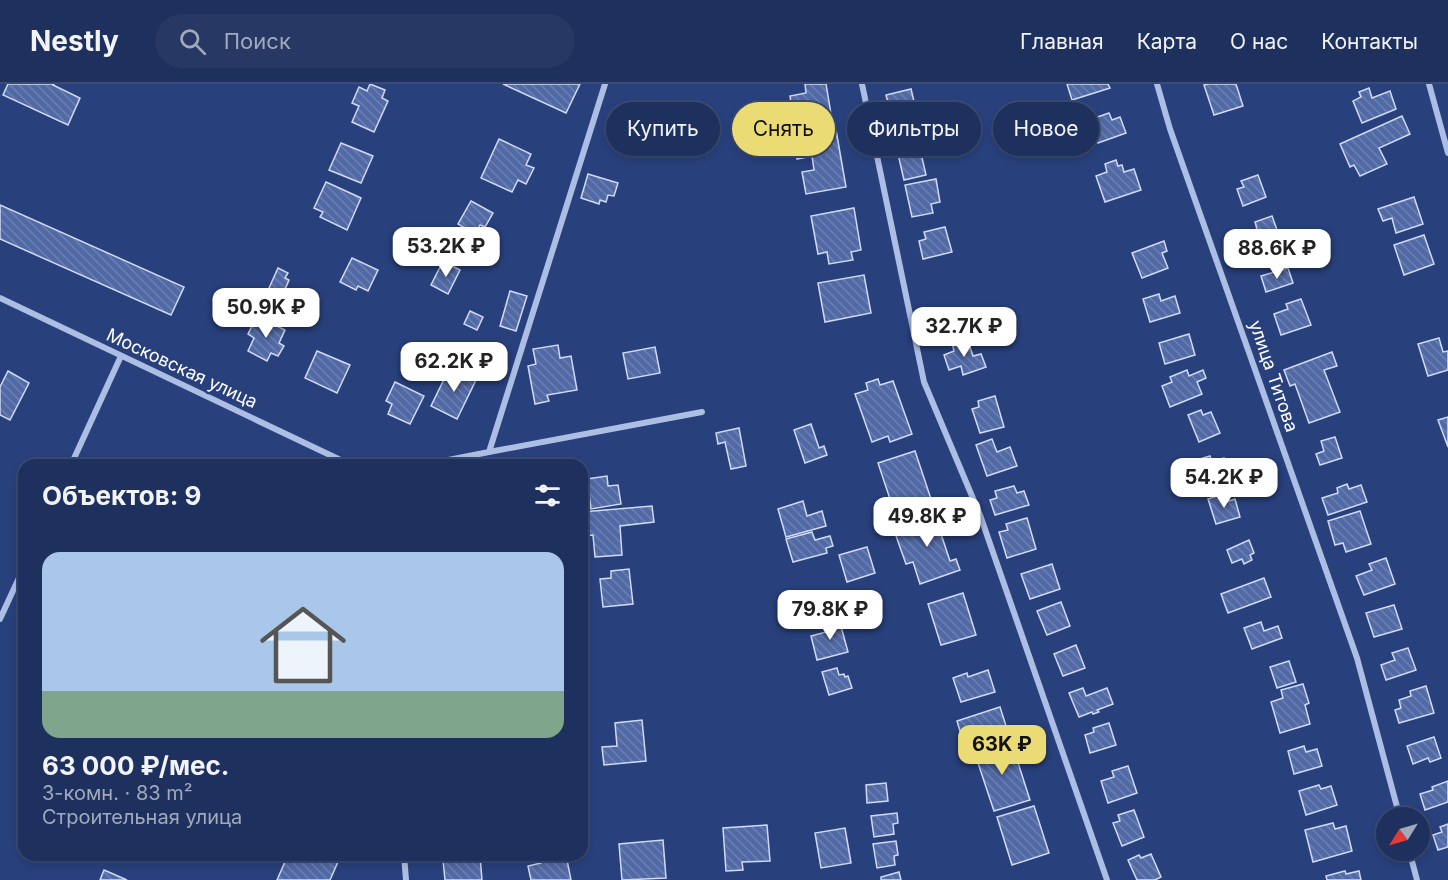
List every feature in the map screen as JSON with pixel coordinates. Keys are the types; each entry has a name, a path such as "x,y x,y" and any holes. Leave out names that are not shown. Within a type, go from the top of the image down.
{"street":[{"path":"489,452 605,84"},
{"path":"861,84 924,382 980,515 1107,880"},
{"name":"улица Титова","path":"1158,84 1174,141 1357,658 1397,807"},
{"path":"1429,84 1448,153"},
{"name":"Московская улица","path":"0,298 338,459"},
{"path":"74,459 122,356"},
{"path":"453,459 702,412"},
{"path":"0,619 18,580"},
{"path":"404,861 406,880"},
{"path":"1412,861 1417,880"}],"building":[{"path":"8,84 54,84 80,98 68,125 3,95"},
{"path":"370,84 385,90 382,98 388,101 374,132 352,122 359,106 352,103 359,87 367,91"},
{"path":"503,84 580,84 566,113"},
{"path":"805,84 826,84 829,102 791,102 790,96 806,93"},
{"path":"1067,84 1108,84 1110,88 1072,100"},
{"path":"1236,84 1243,106 1214,115 1204,85"},
{"path":"1369,88 1372,98 1390,91 1396,109 1362,123 1353,101 1361,97 1359,92"},
{"path":"911,89 914,102 888,102 886,95"},
{"path":"1109,113 1112,120 1120,117 1126,133 1099,143 1099,116"},
{"path":"1402,116 1410,134 1379,148 1387,164 1360,176 1354,165 1350,167 1340,144"},
{"path":"835,130 846,187 806,194 802,172 814,170 812,156 835,156"},
{"path":"499,139 531,154 526,165 534,168 526,184 518,180 512,192 481,178"},
{"path":"341,143 373,156 361,183 329,170"},
{"path":"796,156 812,156 797,159"},
{"path":"898,156 922,156 926,175 904,180"},
{"path":"1116,160 1118,166 1122,165 1124,172 1134,169 1141,190 1105,202 1096,176 1107,172 1105,164"},
{"path":"588,174 618,183 614,196 608,195 606,202 600,200 599,204 581,198"},
{"path":"1258,175 1266,197 1243,206 1237,189 1244,187 1241,181"},
{"path":"936,179 940,202 931,204 933,213 912,217 905,185"},
{"path":"326,182 361,198 347,230 320,217 323,212 314,208"},
{"path":"1414,197 1423,224 1396,233 1392,218 1383,221 1378,209"},
{"path":"471,201 493,213 485,227 480,225 475,234 458,224"},
{"path":"0,205 184,287 171,315 0,239"},
{"path":"854,208 861,250 851,252 853,260 829,264 827,252 818,254 811,216"},
{"path":"1272,216 1281,241 1249,251 1243,234 1257,229 1255,222"},
{"path":"945,227 952,252 923,259 919,241 926,239 924,232"},
{"path":"1424,235 1434,264 1404,275 1394,245"},
{"path":"1164,241 1167,251 1162,253 1168,268 1142,278 1132,253"},
{"path":"352,258 378,270 368,291 358,286 356,290 340,282"},
{"path":"443,261 460,270 448,294 431,285"},
{"path":"278,268 288,273 285,278 289,280 283,294 269,288"},
{"path":"1288,268 1293,283 1266,292 1261,276"},
{"path":"864,275 871,313 825,322 818,283"},
{"path":"510,291 527,296 516,331 500,326"},
{"path":"1159,294 1161,301 1175,296 1180,313 1150,322 1143,299"},
{"path":"1301,299 1311,325 1281,335 1274,314 1288,309 1286,304"},
{"path":"470,311 483,317 477,330 464,324"},
{"path":"261,318 285,330 279,343 284,346 278,356 271,353 267,361 248,351 254,338 248,334 254,322 258,324"},
{"path":"1189,334 1195,355 1165,364 1159,343"},
{"path":"967,338 973,356 981,354 986,367 963,375 961,366 949,370 944,355 954,351 952,343"},
{"path":"1439,338 1443,352 1448,351 1448,370 1428,376 1418,344"},
{"path":"558,345 560,358 571,356 577,390 547,395 549,401 535,404 528,366 536,364 533,349"},
{"path":"655,347 660,373 628,379 623,353"},
{"path":"317,351 350,365 337,393 305,378"},
{"path":"1332,352 1337,366 1324,370 1340,412 1309,423 1295,384 1290,386 1284,370"},
{"path":"450,367 476,380 457,419 431,406"},
{"path":"1187,370 1189,376 1203,370 1206,378 1197,382 1202,394 1170,407 1162,386 1172,382 1170,377"},
{"path":"8,371 29,383 10,420 0,415 0,387"},
{"path":"878,379 880,385 893,381 912,434 890,442 888,436 872,442 855,394 868,390 866,383"},
{"path":"395,382 424,396 410,424 388,414 392,404 386,401"},
{"path":"995,396 1004,427 980,433 972,409 979,407 978,401"},
{"path":"1201,410 1203,415 1211,412 1220,433 1199,442 1188,415"},
{"path":"1448,417 1448,447 1438,420"},
{"path":"811,424 819,448 824,446 827,455 805,463 794,430"},
{"path":"739,428 746,466 731,469 725,442 718,444 716,433"},
{"path":"1335,437 1342,458 1320,465 1316,454 1324,451 1321,441"},
{"path":"992,439 997,452 1010,447 1017,466 987,476 976,445"},
{"path":"915,451 933,505 896,517 878,463"},
{"path":"1210,456 1212,462 1224,458 1230,477 1197,487 1190,462"},
{"path":"607,476 608,486 618,485 621,504 591,509 588,479"},
{"path":"1347,484 1349,489 1361,485 1367,502 1328,515 1322,498 1338,493 1337,488"},
{"path":"1014,486 1017,493 1024,491 1029,505 995,515 990,500 997,498 995,491"},
{"path":"1226,493 1229,501 1235,499 1240,517 1216,524 1208,499"},
{"path":"803,501 807,516 822,511 826,526 786,537 778,509"},
{"path":"652,506 654,522 620,526 622,555 595,557 593,535 588,535 588,511"},
{"path":"938,509 942,524 938,525 950,561 956,559 960,570 920,584 913,562 906,564 896,536 915,529 911,518"},
{"path":"1360,511 1371,544 1346,552 1343,543 1335,545 1328,521"},
{"path":"1027,518 1036,549 1007,558 999,532 1008,530 1006,524"},
{"path":"812,532 815,540 830,536 833,546 826,548 827,553 793,562 786,539"},
{"path":"1249,540 1254,553 1250,555 1252,560 1244,564 1242,559 1232,563 1227,550"},
{"path":"867,547 875,573 847,582 839,555"},
{"path":"1386,558 1395,584 1364,595 1356,576 1372,570 1369,564"},
{"path":"1052,564 1060,589 1030,599 1021,574"},
{"path":"629,569 633,604 603,607 600,579 611,578 611,571"},
{"path":"1264,578 1271,597 1228,613 1221,594"},
{"path":"963,593 976,635 941,645 928,604"},
{"path":"1061,602 1070,626 1047,635 1037,611"},
{"path":"1394,605 1402,629 1374,637 1366,613"},
{"path":"839,619 848,652 817,660 811,636 826,632 824,623"},
{"path":"1261,622 1264,631 1278,626 1282,638 1252,649 1244,628"},
{"path":"1076,645 1085,668 1063,676 1054,654"},
{"path":"1408,648 1416,670 1386,680 1381,665 1395,660 1392,653"},
{"path":"1289,661 1296,682 1277,688 1270,667"},
{"path":"837,668 839,675 848,676 852,688 829,695 822,672"},
{"path":"988,670 995,692 961,702 953,678 967,673 968,677"},
{"path":"1303,684 1309,703 1305,705 1310,724 1280,733 1271,702 1283,698 1281,690"},
{"path":"1426,686 1434,713 1399,723 1395,710 1401,708 1399,700 1411,696 1410,691"},
{"path":"1083,688 1086,696 1107,688 1113,704 1097,710 1099,712 1079,717 1069,693"},
{"path":"1000,707 1007,729 986,736 987,741 965,748 957,721"},
{"path":"642,720 646,761 604,765 602,747 617,746 615,723"},
{"path":"1109,723 1116,745 1090,753 1085,735 1094,732 1093,728"},
{"path":"1434,737 1441,758 1430,762 1428,758 1413,764 1407,746"},
{"path":"999,743 1001,748 1012,744 1030,800 994,811 975,754"},
{"path":"1304,746 1306,752 1317,749 1322,766 1294,774 1288,751"},
{"path":"1128,766 1137,793 1108,803 1101,781 1114,777 1112,771"},
{"path":"1448,781 1448,802 1430,808 1424,807 1420,794 1433,790 1432,787"},
{"path":"886,783 888,801 867,803 866,785"},
{"path":"1319,785 1321,789 1331,786 1337,805 1306,815 1299,791"},
{"path":"1034,806 1049,853 1012,865 997,817"},
{"path":"1134,810 1144,837 1122,846 1113,823 1120,821 1118,815"},
{"path":"897,813 898,823 893,824 894,834 874,837 871,816"},
{"path":"1333,823 1335,829 1346,826 1352,851 1313,862 1305,830"},
{"path":"1448,824 1448,847 1438,850 1433,835 1442,832 1440,827"},
{"path":"767,825 770,861 742,862 743,870 726,871 723,828"},
{"path":"845,828 851,863 821,868 815,833"},
{"path":"663,840 666,878 622,880 619,844"},
{"path":"896,841 898,855 894,856 895,865 877,868 873,844"},
{"path":"1151,854 1161,877 1155,880 1137,880 1128,860 1139,855 1141,858"},
{"path":"285,861 338,861 330,880 277,880"},
{"path":"443,861 480,861 482,880 445,880"},
{"path":"541,861 567,861 571,880 531,880 528,866 541,863"},
{"path":"104,870 127,880 100,880"},
{"path":"1345,871 1346,874 1359,871 1361,880 1327,880 1326,876"},
{"path":"899,872 901,880 881,880 881,877"}]}
